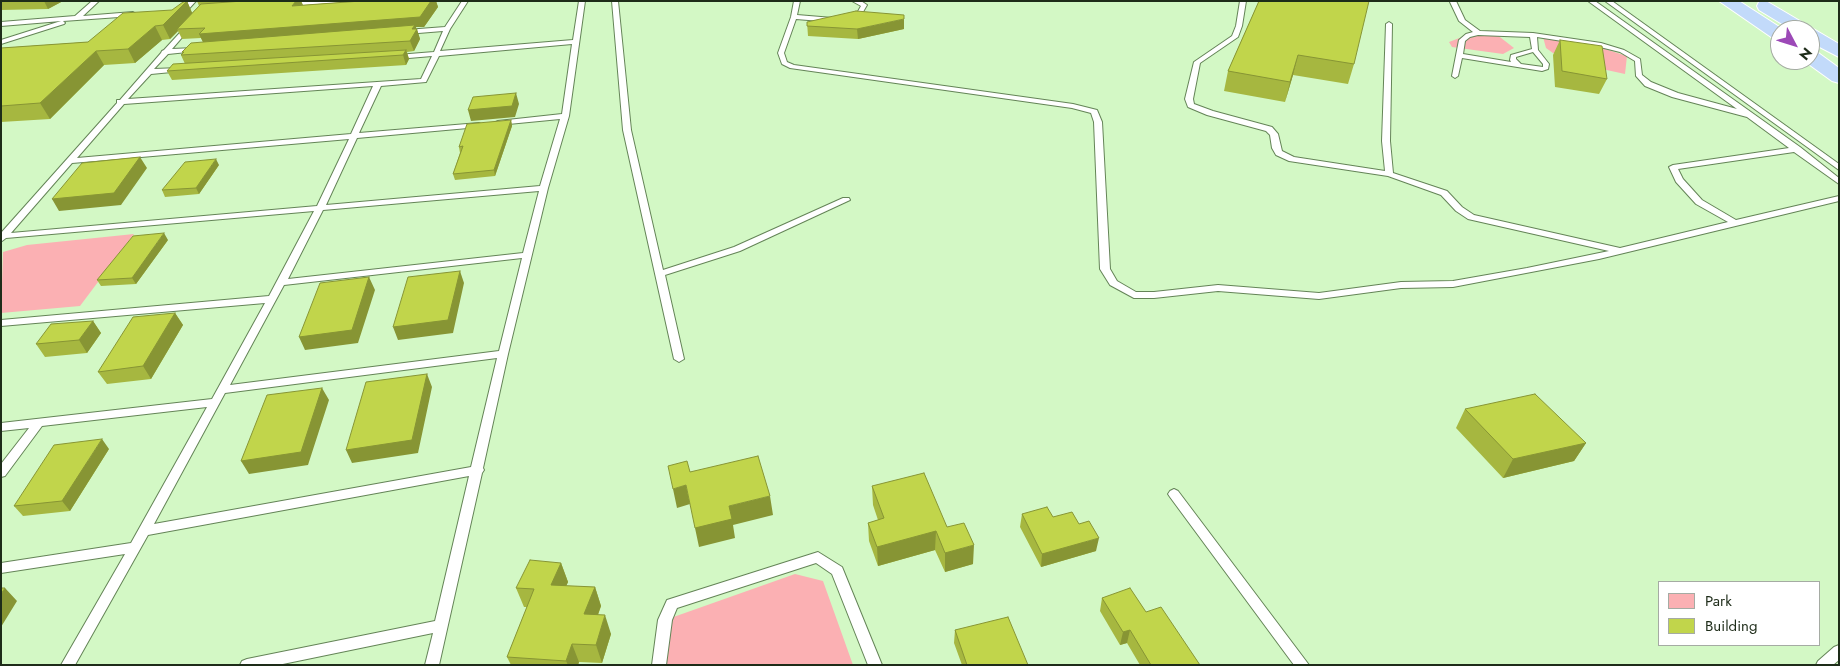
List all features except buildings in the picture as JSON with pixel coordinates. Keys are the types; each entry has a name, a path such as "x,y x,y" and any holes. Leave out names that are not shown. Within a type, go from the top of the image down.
{"highway":[{"path":"1727,1 1770,29"},
{"path":"1758,1 1788,20"},
{"path":"1820,40 1839,52"},
{"path":"1820,63 1839,77"}],"lane":[{"path":"1,42 78,18 96,1"},
{"path":"184,11 193,1"},
{"path":"285,5 345,1"},
{"path":"120,102 424,81 447,29 465,1"},
{"path":"432,665 503,354 564,116 582,1"},
{"path":"615,1 627,130 679,359"},
{"path":"797,1 794,17 781,53 784,64 792,67 1073,106 1094,112 1098,122 1105,269 1112,283 1134,295 1154,296 1218,288 1320,296 1401,285 1453,284 1527,271 1839,198"},
{"path":"794,17 842,20 858,16 864,5 855,1"},
{"path":"1243,1 1239,26 1235,37 1197,62 1190,99 1191,105 1210,113 1269,129 1274,134 1276,148 1279,153 1292,159 1389,174 1444,193 1460,210 1471,217 1620,250"},
{"path":"1591,1 1797,149 1839,182"},
{"path":"1608,1 1839,168"},
{"path":"1453,2 1462,21 1478,33"},
{"path":"2,238 198,13 174,12"},
{"path":"1,24 145,14"},
{"path":"1389,24 1386,141 1389,174"},
{"path":"398,33 447,29"},
{"path":"1455,76 1462,40 1478,33 1533,35 1601,45 1622,51 1638,60 1639,76 1648,84 1675,95 1750,115"},
{"path":"1458,55 1546,68 1546,64 1535,50 1533,35"},
{"path":"389,57 575,42"},
{"path":"164,52 203,49"},
{"path":"1519,64 1513,60 1513,56 1535,50"},
{"path":"147,72 185,70"},
{"path":"68,665 281,283 320,208 378,84"},
{"path":"69,161 354,137 564,116"},
{"path":"1735,223 1699,202 1679,180 1673,167 1797,149"},
{"path":"2,238 544,188"},
{"path":"659,274 737,250 846,200"},
{"path":"281,283 528,255"},
{"path":"1,323 272,299"},
{"path":"222,390 503,354"},
{"path":"1,427 215,402"},
{"path":"1,472 39,422"},
{"path":"144,531 478,470"},
{"path":"1174,494 1302,665"},
{"path":"1,568 135,547"},
{"path":"659,665 665,620 672,604 818,557 837,571 875,665"},
{"path":"247,665 442,625"},
{"path":"1823,665 1839,651"}],"green space":[{"path":"1496,34 1514,48 1503,54 1452,47 1449,42 1462,37"},
{"path":"1543,37 1586,43 1627,56 1625,74 1602,69 1600,62 1553,53 1546,48"},
{"path":"134,234 80,306 1,313 3,252 27,245"},
{"path":"795,574 823,581 853,665 659,665 665,620"}]}
